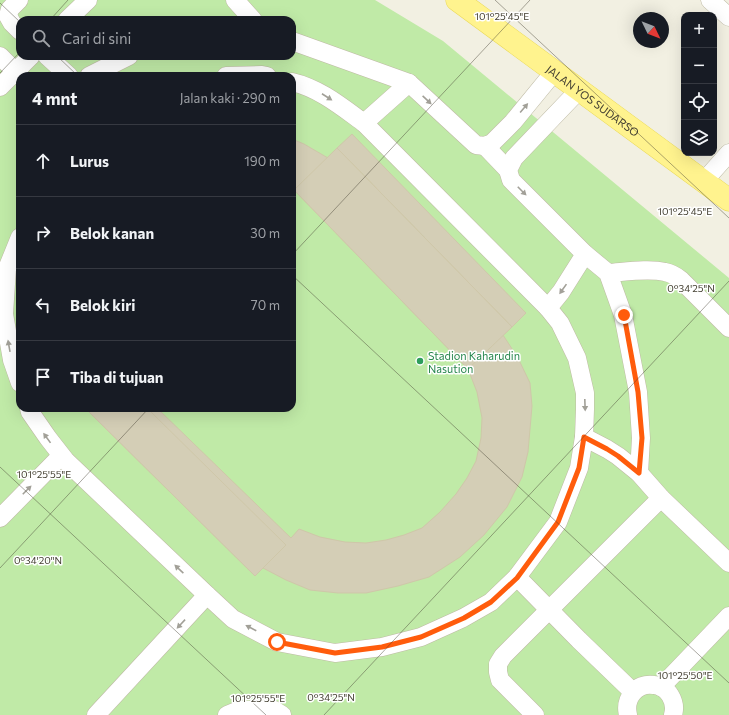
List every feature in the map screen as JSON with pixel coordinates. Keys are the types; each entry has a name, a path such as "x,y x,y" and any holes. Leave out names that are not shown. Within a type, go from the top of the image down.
{"main road":[{"name":"JALAN YOS SUDARSO","path":"457,0 729,200"}],"lane":[{"path":"16,27 8,16 10,9 19,0"},
{"path":"71,16 88,0"},
{"path":"235,0 249,16"},
{"path":"710,0 729,17"},
{"path":"296,42 409,83 476,145 485,146 492,143 508,127 554,72"},
{"path":"0,56 16,72"},
{"path":"19,72 28,60"},
{"path":"52,60 65,72"},
{"path":"97,72 121,60"},
{"path":"0,87 16,75"},
{"path":"30,412 61,456 207,595 233,618 277,642 335,653 382,647 421,637 464,618 491,602 517,578 558,522 579,468 584,437 585,409 584,393 577,358 560,324 548,308 364,123 324,95 296,83"},
{"path":"364,123 409,83"},
{"path":"508,170 514,158 579,90"},
{"path":"485,146 508,170 511,180 585,254 608,273 624,315 638,392 642,438 639,473"},
{"path":"704,181 729,153"},
{"path":"16,247 7,269 4,314 12,360 16,372"},
{"path":"548,308 561,292 585,254"},
{"path":"608,273 656,271 674,275 681,280 729,328"},
{"path":"584,437 618,456 639,473 661,498 729,563"},
{"path":"0,518 61,456"},
{"path":"535,715 500,680 498,664 503,656 661,498"},
{"path":"517,578 549,611 634,692"},
{"path":"96,715 207,595"},
{"path":"661,687 729,616"},
{"path":"626,714 627,704 634,692 639,687 654,685 661,687 672,697 674,704 673,715"},
{"path":"227,715 239,710 274,710 282,715"}],"green space":[{"path":"0,0 375,0 443,41 729,278 729,715 0,715"}],"building":[{"path":"352,134 526,313 512,327 337,148"},
{"path":"296,141 328,158 337,148 512,327 503,335 518,358 530,383 532,406 528,452 522,477 507,507 484,535 460,557 429,577 366,593 338,593 310,590 263,568 255,576 89,412 161,412 291,538 299,529 320,537 345,542 366,543 386,540 422,528 440,512 456,494 467,478 476,461 481,438 482,418 477,392 468,369 296,192"},
{"path":"337,148 512,327 468,369 296,192 296,188"},
{"path":"89,412 151,412 286,545 255,576"}],"place":[{"name":"Stadion Kaharudin Nasution","path":"420,361"}],"route":[{"path":"277,642 335,653 382,647 421,637 464,618 491,602 517,578 558,522 579,468 584,437 618,456 639,473 642,438 638,392 624,315"}]}
